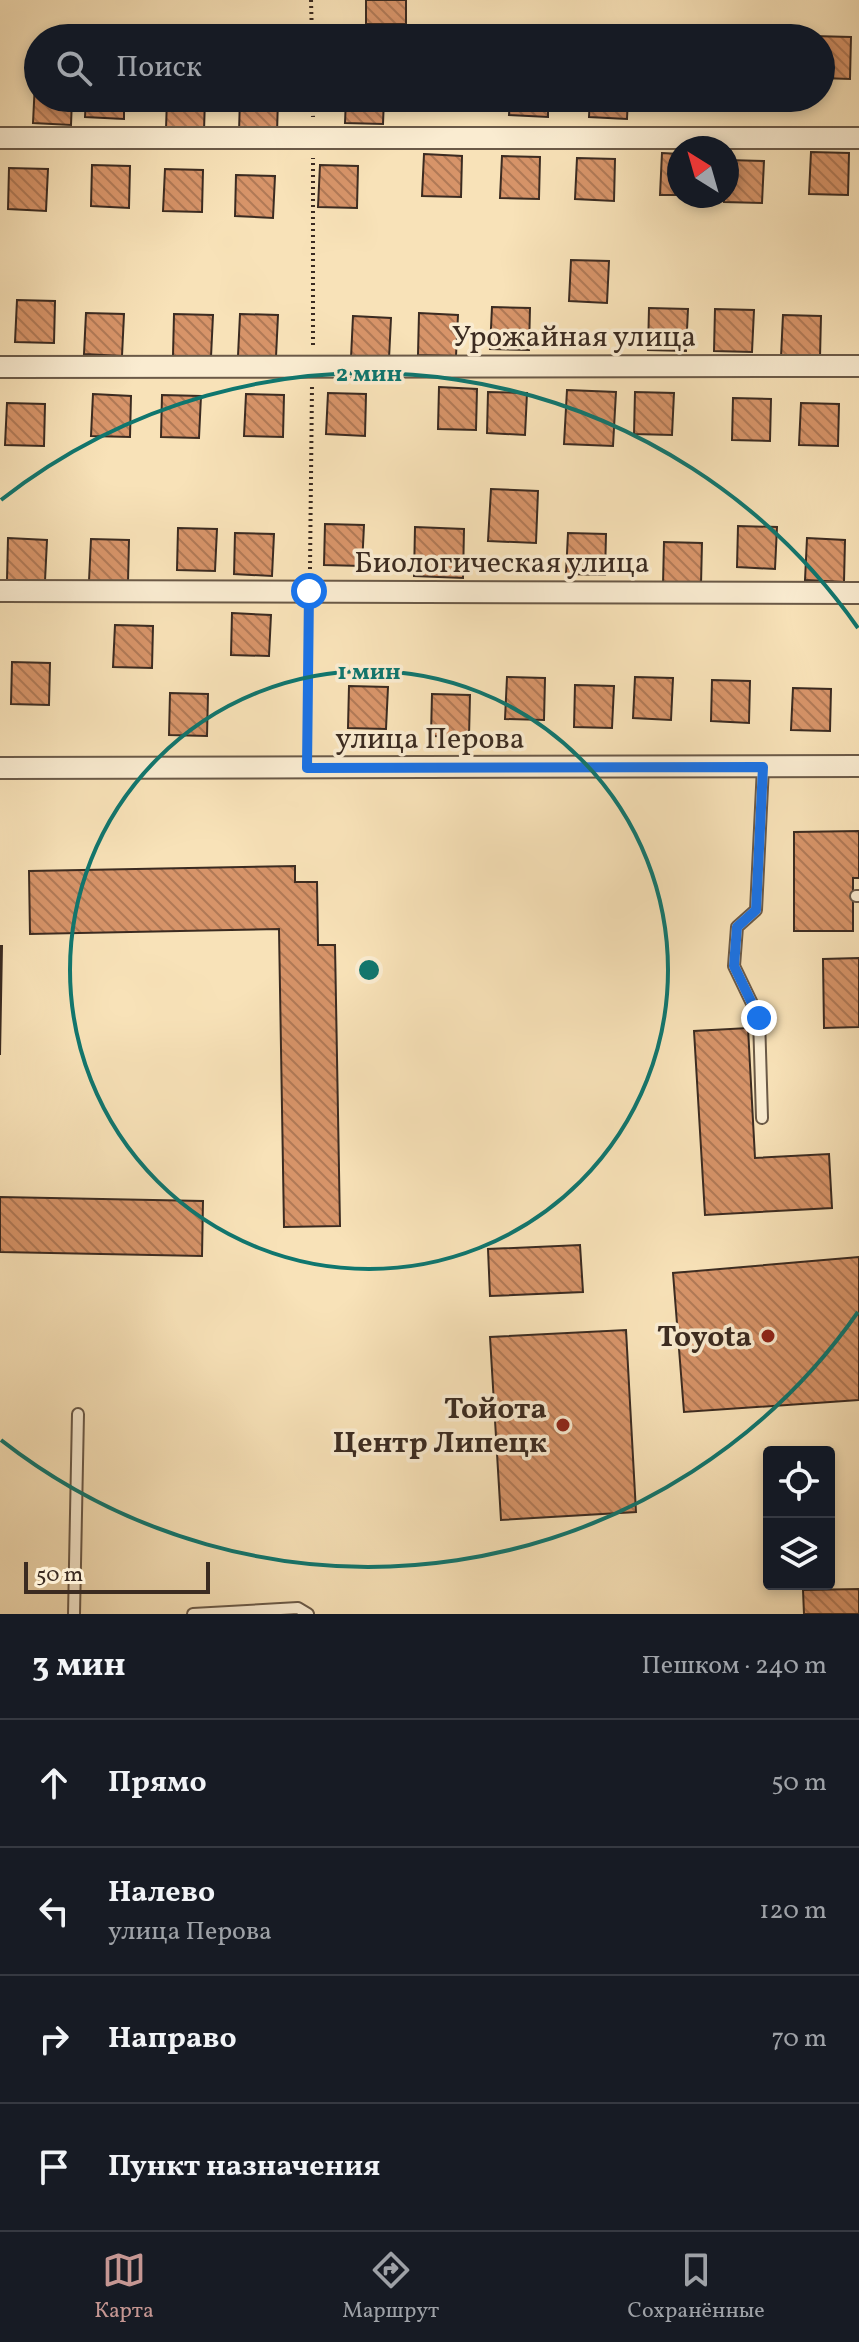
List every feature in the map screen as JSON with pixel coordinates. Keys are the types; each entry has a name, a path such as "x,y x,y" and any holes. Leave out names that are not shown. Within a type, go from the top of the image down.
{"street":[{"path":"0,138 859,138"},
{"name":"Урожайная улица","path":"0,367 859,366"},
{"name":"Биологическая улица","path":"0,591 859,593"},
{"name":"улица Перова","path":"0,768 859,766"}],"lane":[{"path":"762,1118 759,1018 734,966 737,927 756,910 763,767"},
{"path":"74,1614 78,1414"},
{"path":"193,1614 298,1608 308,1614"}],"path":[{"path":"311,0 312,24"},
{"path":"307,768 313,366 312,112"}],"building":[{"path":"366,0 406,0 406,24 366,24"},
{"path":"835,37 851,37 850,79 835,78"},
{"path":"34,112 71,112 71,125 33,123"},
{"path":"85,112 124,112 124,119 85,117"},
{"path":"167,112 205,112 204,131 166,129"},
{"path":"240,112 278,112 277,134 239,132"},
{"path":"345,112 383,112 383,124 345,123"},
{"path":"509,112 548,112 548,117 509,115"},
{"path":"589,112 627,112 627,119 589,117"},
{"path":"811,152 849,153 848,195 809,194"},
{"path":"662,153 667,153 667,195 660,195"},
{"path":"424,154 462,156 461,197 422,196"},
{"path":"502,156 540,157 539,199 500,198"},
{"path":"577,158 615,159 614,201 575,199"},
{"path":"739,160 764,161 762,203 739,202"},
{"path":"92,165 130,166 129,208 91,206"},
{"path":"320,165 358,166 357,208 318,207"},
{"path":"9,168 48,169 46,211 8,209"},
{"path":"165,169 203,170 202,212 163,211"},
{"path":"236,175 275,176 273,218 235,216"},
{"path":"571,260 609,261 607,303 569,301"},
{"path":"17,300 55,301 54,343 15,342"},
{"path":"492,307 530,308 529,350 490,349"},
{"path":"649,308 688,309 686,351 648,350"},
{"path":"715,309 754,310 752,352 714,351"},
{"path":"86,313 124,314 122,356 84,354"},
{"path":"419,313 458,315 456,356 418,355"},
{"path":"174,314 213,315 211,357 173,356"},
{"path":"240,314 278,315 276,357 238,356"},
{"path":"783,315 821,316 820,358 781,357"},
{"path":"353,316 391,318 389,359 351,358"},
{"path":"439,387 477,389 476,430 438,429"},
{"path":"567,390 616,392 613,446 564,444"},
{"path":"488,392 527,393 525,435 487,433"},
{"path":"635,392 674,393 672,435 634,434"},
{"path":"328,393 366,394 365,436 326,434"},
{"path":"93,394 131,396 130,437 91,436"},
{"path":"246,394 284,395 283,437 244,436"},
{"path":"162,395 201,396 199,438 161,437"},
{"path":"733,398 771,399 770,441 732,440"},
{"path":"7,403 45,404 44,446 5,445"},
{"path":"801,403 839,404 838,446 799,445"},
{"path":"491,489 538,491 536,543 488,541"},
{"path":"325,524 364,525 362,566 324,565"},
{"path":"738,526 777,527 775,569 737,567"},
{"path":"415,527 464,529 463,578 414,576"},
{"path":"178,528 217,529 215,571 177,570"},
{"path":"235,533 274,534 272,576 234,574"},
{"path":"568,533 606,534 605,575 566,574"},
{"path":"8,538 47,540 45,581 7,580"},
{"path":"807,538 845,540 844,582 805,580"},
{"path":"91,539 129,540 128,582 89,581"},
{"path":"664,542 702,543 701,585 663,584"},
{"path":"232,613 271,615 269,656 231,655"},
{"path":"115,625 153,626 152,668 113,667"},
{"path":"12,662 50,663 49,705 11,704"},
{"path":"507,677 545,678 544,720 505,719"},
{"path":"635,677 673,678 671,720 633,718"},
{"path":"712,680 750,681 749,723 711,721"},
{"path":"575,685 614,686 612,728 574,727"},
{"path":"349,686 388,687 386,729 348,728"},
{"path":"793,688 831,689 830,731 791,730"},
{"path":"170,693 208,694 207,736 169,735"},
{"path":"432,694 470,695 469,737 431,736"},
{"path":"859,831 859,878 853,878 853,931 794,931 794,832"},
{"path":"295,866 295,882 317,882 318,945 335,945 340,1226 284,1227 279,929 30,934 29,871"},
{"path":"0,946 2,946 0,1055"},
{"path":"859,958 859,1027 824,1028 823,959"},
{"path":"748,1028 755,1158 829,1154 832,1208 705,1215 694,1031"},
{"path":"0,1197 203,1201 202,1256 0,1252"},
{"path":"580,1245 583,1292 490,1296 488,1249"},
{"name":"Toyota","path":"859,1257 859,1400 684,1412 673,1273"},
{"name":"Тойота Центр Липецк","path":"626,1330 636,1512 501,1520 490,1337"},
{"path":"859,1589 859,1614 804,1614 803,1590"}],"place":[{"name":"Toyota","path":"768,1336"},
{"name":"Тойота Центр Липецк","path":"563,1425"}],"route":[{"path":"309,591 307,768 763,767 756,910 737,927 734,966 759,1018"}]}
